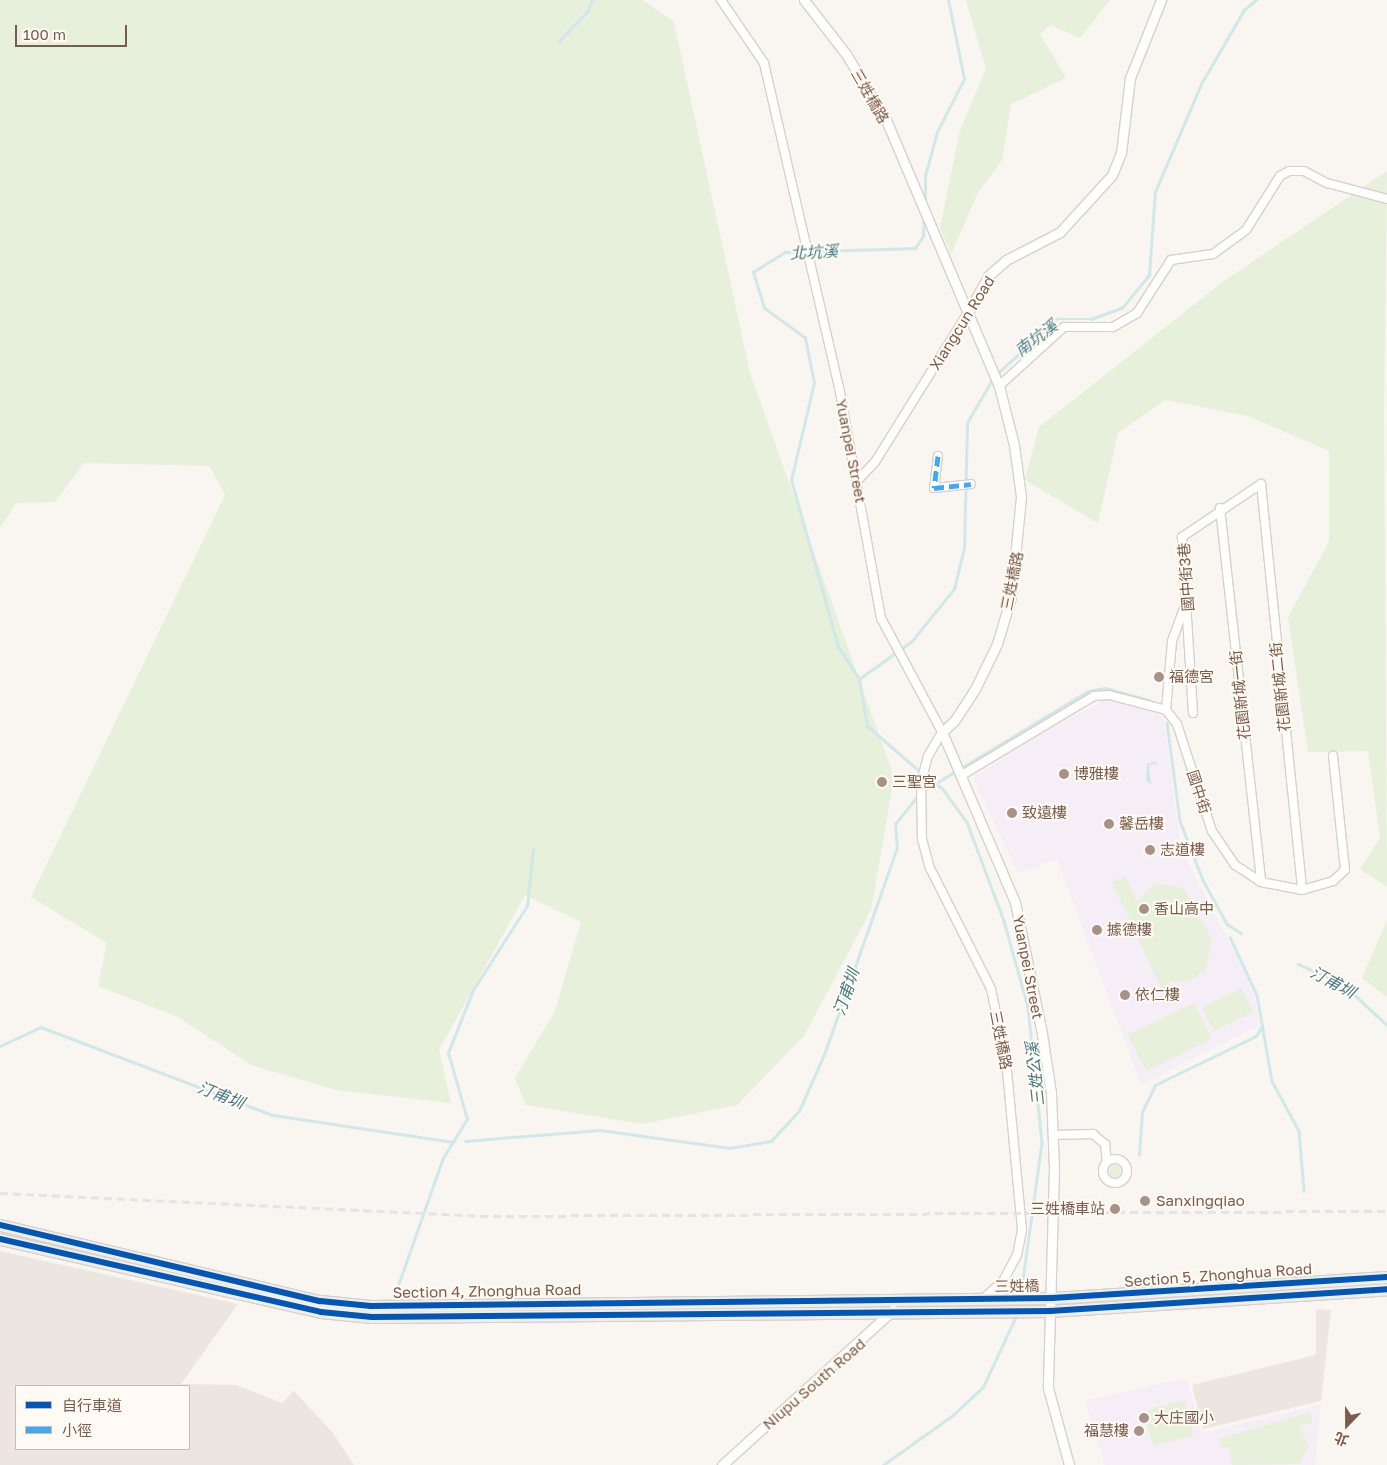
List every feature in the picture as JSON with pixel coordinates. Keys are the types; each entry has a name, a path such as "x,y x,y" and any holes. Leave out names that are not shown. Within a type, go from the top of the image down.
{"main road":[{"name":"Section 4, Zhonghua Road","path":"0,1226 321,1307 895,1298 984,1305"},
{"name":"Section 4, Zhonghua Road","path":"0,1238 372,1317 893,1314 984,1305"},
{"name":"Section 5, Zhonghua Road","path":"1052,1298 1387,1277"},
{"name":"Section 5, Zhonghua Road","path":"1050,1312 1387,1290"},
{"name":"三姓橋","path":"984,1305 1052,1298"},
{"name":"三姓橋","path":"984,1305 1050,1312"}],"street":[{"name":"Yuanpei Street","path":"721,0 764,63 858,480 878,606 891,642 942,732 962,775 1015,902 1027,948 1051,1093 1053,1135 1052,1298 1048,1388 1069,1465"},
{"name":"三姓橋路","path":"804,0 846,54 886,120 935,240 999,386 1014,445 1020,497 1012,589 986,666 954,721 942,732 928,756 921,783 919,818 925,853 991,989 1014,1128 1022,1230 1017,1255 1003,1281 984,1305"},
{"name":"Xiangcun Road","path":"858,480 874,462 967,314 989,275 1006,260 1060,232 1112,175 1121,153 1130,78 1161,0"},
{"path":"999,386 1064,328 1113,327 1131,317 1171,260 1213,254 1246,230 1280,176 1289,171 1304,171 1328,183 1387,199"},
{"path":"938,456 934,488 952,484 971,484"},
{"name":"國中街3巷","path":"1193,713 1188,598 1182,537 1220,508 1261,484"},
{"name":"花園新城二街","path":"1261,484 1302,890"},
{"name":"花園新城一街","path":"1220,508 1260,882"},
{"path":"962,775 1094,696 1109,695 1166,710 1172,641 1188,598"},
{"name":"國中街","path":"1166,710 1180,732 1212,831 1236,864 1260,882 1302,890 1333,882 1345,870 1333,756"},
{"path":"1053,1135 1093,1134 1105,1144 1107,1162"},
{"path":"893,1314 895,1298"},
{"name":"Niupu South Road","path":"722,1465 893,1314"}],"shaded area":[{"name":"香山高中","path":"1108,698 1163,716 1181,850 1242,966 1255,998 1259,1025 1141,1085 1057,859 1018,873 973,778 1047,730"},
{"path":"0,1251 238,1304 181,1384 236,1385 282,1403 294,1391 333,1433 354,1465 0,1465"},
{"path":"1316,1309 1331,1310 1321,1401 1203,1429 1192,1385 1316,1355"},
{"name":"大庄國小","path":"1186,1378 1202,1433 1321,1404 1315,1465 1105,1465 1085,1401"}],"green space":[{"path":"0,0 643,0 674,22 750,373 894,777 871,910 804,1036 737,1105 642,1124 526,1105 515,1078 555,1011 581,922 525,895 439,1050 451,1103 336,1090 251,1065 178,1017 98,986 107,943 31,897 225,495 209,466 84,463 55,502 16,503 0,528"},
{"path":"966,0 1110,0 1080,38 1050,25 1040,34 1066,78 1011,104 1002,160 978,193 951,254 940,228 960,130 986,69"},
{"path":"1387,171 1384,414 1387,887 1360,869 1380,838 1368,751 1308,752 1288,617 1329,542 1329,451 1248,416 1165,400 1118,433 1098,523 1025,480 1039,427 1224,281"},
{"path":"1125,876 1137,901 1156,883 1184,888 1212,940 1205,971 1187,982 1169,981 1177,1000 1168,1004 1112,882"},
{"path":"1387,920 1387,997 1362,978"},
{"path":"1241,988 1253,1012 1214,1031 1202,1007"},
{"path":"1194,1003 1212,1039 1146,1071 1128,1035"},
{"path":"1113,1165 1117,1165 1121,1171 1117,1177 1113,1177 1109,1173 1109,1169"},
{"path":"1185,1400 1194,1435 1153,1446 1143,1411"},
{"path":"1310,1412 1313,1422 1299,1426 1309,1445 1299,1464 1232,1465 1229,1447 1221,1448 1219,1439"}],"water":[{"path":"1155,761 1157,764 1149,765 1151,785 1146,780 1147,764"}],"waterway":[{"path":"558,42 587,12 592,0"},
{"name":"北坑溪","path":"925,202 925,176 937,132 964,79 948,0"},
{"name":"南坑溪","path":"997,374 1056,319 1091,319 1122,308 1149,275 1155,192 1201,84 1244,10 1256,0"},
{"name":"北坑溪","path":"921,773 867,726 859,679 838,647 791,480 814,383 805,338 764,308 753,272 785,252 915,248 923,236 924,218"},
{"name":"南坑溪","path":"859,679 912,641 954,589 964,548 967,423 993,378"},
{"name":"汀甫圳","path":"923,791 1088,691 1105,688 1149,700"},
{"name":"汀甫圳","path":"1167,723 1180,821 1203,880 1227,924 1241,933"},
{"name":"三姓公溪","path":"925,777 942,788 967,822 1004,921 1028,1007 1042,1143 1021,1294"},
{"name":"汀甫圳","path":"465,1141 600,1130 730,1148 771,1141 799,1111 825,1052 897,848 895,824 919,794"},
{"path":"395,1294 443,1158 467,1119 448,1053 473,990 527,906 533,849"},
{"path":"1230,937 1257,995 1272,1081 1299,1131 1304,1191"},
{"name":"汀甫圳","path":"1298,964 1343,984 1387,1025"},
{"name":"汀甫圳","path":"0,1046 41,1027 273,1115 453,1142"},
{"path":"1139,1155 1142,1112 1155,1085 1256,1036 1261,1028"},
{"name":"三姓公溪","path":"883,1465 953,1415 983,1387 1017,1314"}],"railway":[{"path":"0,1193 480,1216 1387,1211"}],"marked path":[{"path":"938,456 934,488 971,484"}],"cycle path":[{"path":"0,1225 320,1301 371,1306 1052,1298 1387,1277"},
{"path":"0,1239 321,1312 372,1317 1050,1311 1387,1289"}],"place":[{"name":"福德宮","path":"1159,677"},
{"name":"博雅樓","path":"1064,774"},
{"name":"三聖宮","path":"882,782"},
{"name":"致遠樓","path":"1012,813"},
{"name":"馨岳樓","path":"1109,824"},
{"name":"志道樓","path":"1150,850"},
{"name":"香山高中","path":"1144,909"},
{"name":"據德樓","path":"1097,930"},
{"name":"依仁樓","path":"1125,995"},
{"name":"Sanxingqiao","path":"1145,1201"},
{"name":"三姓橋車站","path":"1115,1209"},
{"name":"大庄國小","path":"1144,1418"},
{"name":"福慧樓","path":"1139,1431"}]}
